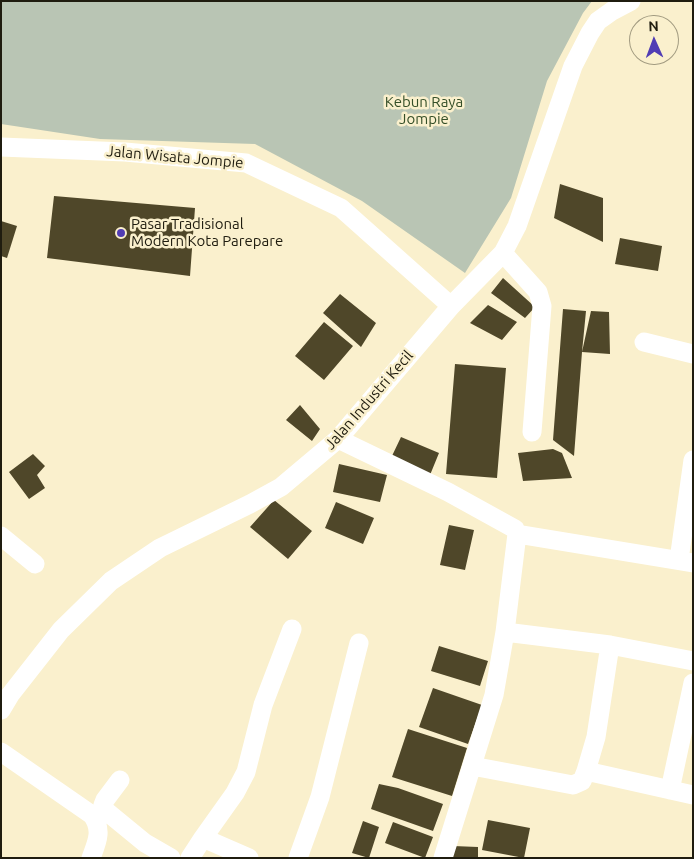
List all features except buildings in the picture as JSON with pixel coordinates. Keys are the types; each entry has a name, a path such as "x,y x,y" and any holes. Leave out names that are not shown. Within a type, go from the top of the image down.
{"street":[{"name":"Jalan Industri Kecil","path":"1,710 10,695 61,630 111,581 160,548 281,487 338,439 451,306 503,253 517,226 573,66 598,22 612,11 631,1"},
{"name":"Jalan Wisata Jompie","path":"1,147 125,152 246,163 341,208 451,306"},
{"path":"503,253 538,292 542,306 532,432"},
{"path":"644,342 693,354"},
{"path":"338,439 448,492 515,529 517,534 505,632 494,696 443,858"},
{"path":"517,534 686,562 693,460"},
{"path":"1,536 35,564"},
{"path":"190,858 235,793 246,772 263,705 292,629"},
{"path":"505,632 610,646 693,661"},
{"path":"298,858 320,797 359,643"},
{"path":"472,766 578,785 582,781 596,737 610,646"},
{"path":"670,790 693,683"},
{"path":"1,752 92,815 96,820 99,838 91,858"},
{"path":"586,770 693,795"},
{"path":"120,780 104,800 103,805 106,811 145,843 171,858"},
{"path":"203,838 249,858"}],"green space":[{"name":"Kebun Raya Jompie","path":"1,1 592,1 583,13 547,81 511,198 465,273 362,201 255,144 100,139 1,124"}],"place":[{"name":"Pasar Tradisional Modern Kota Parepare","path":"121,233"}]}
